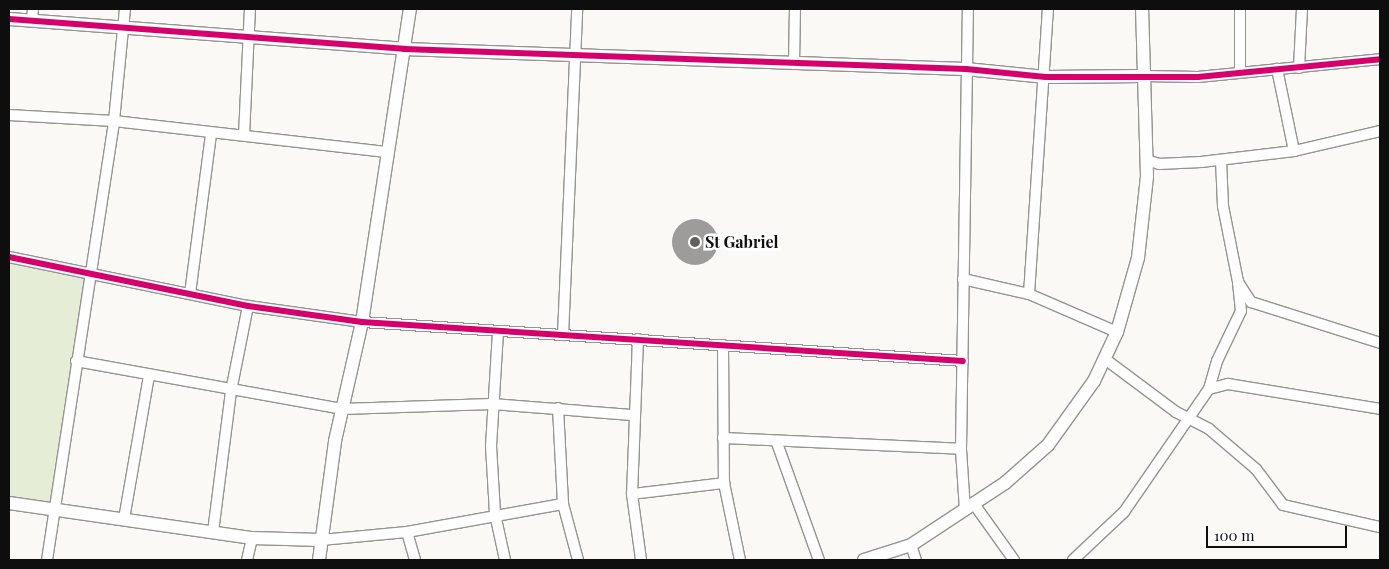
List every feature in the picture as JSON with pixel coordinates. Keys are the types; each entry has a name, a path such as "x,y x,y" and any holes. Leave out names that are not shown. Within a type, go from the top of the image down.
{"street":[{"path":"47,560 53,508 114,121 126,24 125,9"},
{"path":"244,135 250,9"},
{"path":"319,560 342,409 362,322 386,152 410,9"},
{"path":"563,335 577,9"},
{"path":"794,64 795,9"},
{"path":"968,9 961,449 970,507 1014,560"},
{"path":"1029,294 1046,77 1048,9"},
{"path":"864,560 911,545 1005,483 1048,445 1074,412 1105,359 1117,332 1138,258 1146,160 1142,9"},
{"path":"1240,9 1240,72"},
{"path":"1299,68 1302,9"},
{"path":"9,19 33,14 250,37 404,49 966,69 1046,77 1240,72 1380,59"},
{"path":"1277,70 1294,151"},
{"path":"9,115 114,121 212,134 244,135 386,152"},
{"path":"1146,160 1158,164 1221,160 1294,151 1380,131"},
{"path":"190,294 212,134"},
{"path":"1073,560 1124,512 1190,419 1209,389 1241,311 1238,282 1223,206 1221,160"},
{"path":"9,257 89,276 248,306 362,322 963,361"},
{"path":"963,279 1029,294 1117,332"},
{"path":"1238,282 1251,302 1380,343"},
{"path":"213,532 231,391 248,306"},
{"path":"498,332 492,404 495,514 505,560"},
{"path":"638,339 632,415 632,494 641,560"},
{"path":"722,345 724,483 740,560"},
{"path":"1105,359 1190,419 1256,469 1283,505 1380,527"},
{"path":"76,361 231,391 342,409 492,404 632,415"},
{"path":"124,519 149,376"},
{"path":"1209,389 1228,384 1380,409"},
{"path":"558,408 563,504 578,560"},
{"path":"723,438 777,443 961,449"},
{"path":"777,443 819,560"},
{"path":"632,494 724,483"},
{"path":"9,503 252,538 321,540 407,532 495,514 563,504"},
{"path":"407,532 415,560"},
{"path":"247,560 252,538"},
{"path":"911,545 916,560"}],"green space":[{"path":"9,259 89,277 54,510 9,504"}],"building":[{"name":"St Gabriel","path":"690,219 700,219 712,225 717,233 717,251 712,259 704,264 690,265 682,262 675,255 672,247 672,237 675,229 682,222"}],"cycle path":[{"path":"9,19 404,49 966,69 1046,77 1198,77 1380,59"},
{"path":"9,257 248,306 362,322 963,361"}],"place":[{"name":"St Gabriel","path":"695,242"}]}
